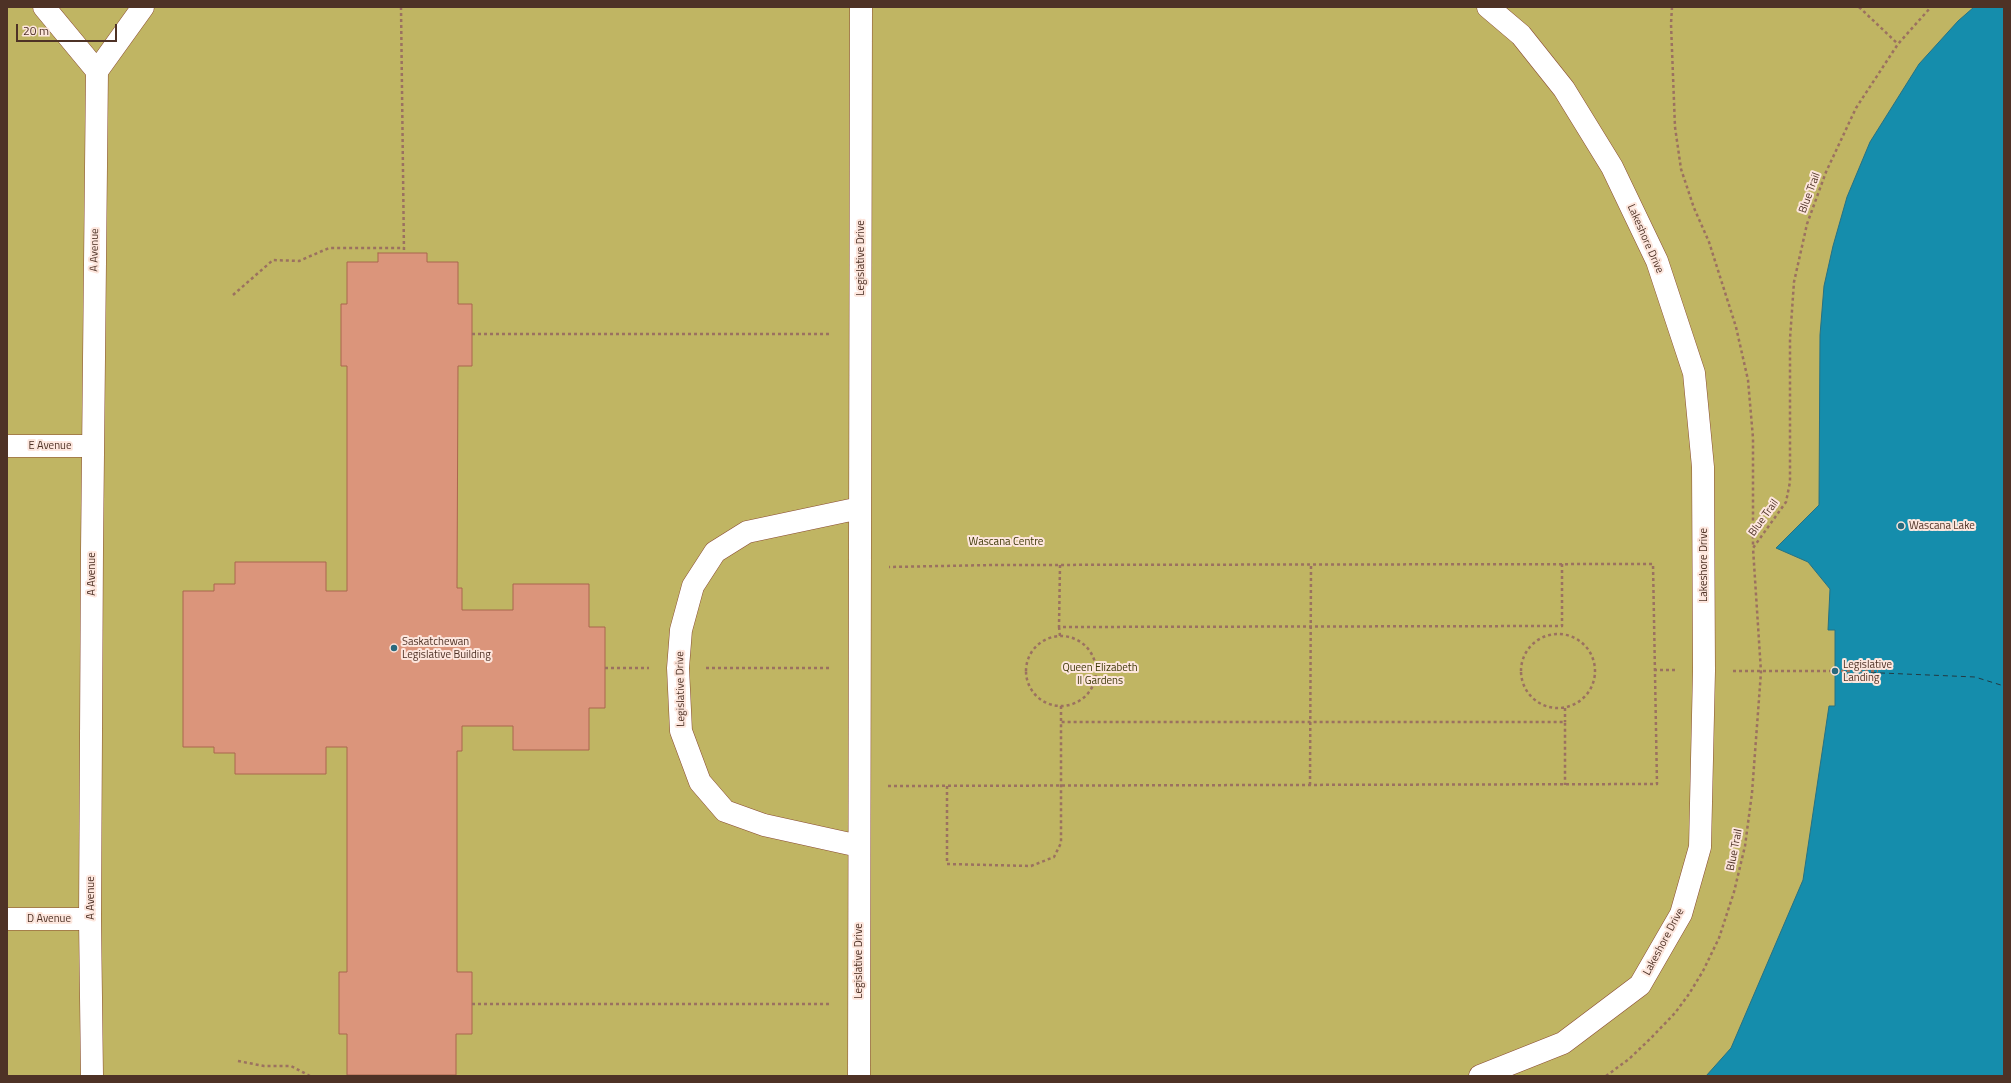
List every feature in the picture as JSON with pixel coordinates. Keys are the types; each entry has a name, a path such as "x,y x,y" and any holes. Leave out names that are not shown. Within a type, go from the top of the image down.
{"street":[{"path":"44,7 97,71 143,7"},
{"name":"Legislative Drive","path":"859,1076 861,7"},
{"name":"Lakeshore Drive","path":"1480,1076 1563,1043 1640,985 1681,914 1700,848 1704,671 1703,466 1694,373 1657,261 1612,167 1564,89 1521,36 1488,7"},
{"name":"A Avenue","path":"92,1076 90,919 92,446 97,71"},
{"name":"E Avenue","path":"7,446 92,446"},
{"name":"Legislative Drive","path":"859,846 764,825 725,811 700,782 681,731 678,668 681,630 693,586 715,552 747,532 860,508"},
{"name":"D Avenue","path":"7,919 90,919"}],"path":[{"path":"401,7 404,253"},
{"path":"1672,7 1671,24 1675,127 1681,169 1694,208 1709,242 1734,320 1748,380 1754,438 1753,548"},
{"path":"1859,7 1898,44"},
{"name":"Blue Trail","path":"1606,1076 1629,1059 1675,1013 1703,971 1719,938 1734,892 1746,839 1752,793 1761,672 1753,548 1786,502 1790,482 1790,339 1794,282 1807,224 1826,172 1856,108 1898,44 1931,7"},
{"path":"233,295 274,260 299,261 329,248 404,248"},
{"path":"472,334 860,334"},
{"path":"1560,633 1562,626 1562,564"},
{"path":"860,568 1060,565 1653,564 1657,784 860,786"},
{"path":"1060,565 1060,636"},
{"path":"1310,785 1311,565"},
{"path":"1059,627 1562,626"},
{"path":"1560,633 1572,636 1582,642 1590,651 1595,662 1596,674 1592,686 1586,696 1577,704 1566,708 1554,708 1542,705 1533,699 1525,690 1521,679 1523,656 1529,646 1538,638 1549,634 1560,633"},
{"path":"1060,636 1071,637 1082,643 1090,652 1096,663 1096,675 1092,687 1085,697 1075,704 1061,706 1043,701 1034,694 1028,684 1026,673 1029,657 1039,644 1048,638 1060,636"},
{"path":"605,668 860,668"},
{"path":"1654,670 1761,672 1878,671"},
{"path":"947,786 947,864 1031,866 1054,858 1061,843 1061,706"},
{"path":"1565,785 1566,708"},
{"path":"1061,722 1566,722"},
{"path":"472,1004 859,1004"},
{"path":"238,1061 264,1066 291,1066 310,1076"}],"green space":[{"name":"Wascana Centre","path":"7,7 2004,7 2004,1076 7,1076"}],"water":[{"name":"Wascana Lake","path":"1974,7 2004,7 2004,1076 1706,1076 1731,1048 1803,880 1829,706 1835,706 1835,630 1828,630 1830,589 1808,562 1776,548 1819,505 1820,335 1824,286 1833,246 1847,197 1870,142 1919,64 1958,21"}],"building":[{"name":"Saskatchewan Legislative Building","path":"378,253 427,253 427,262 458,262 458,304 472,304 472,366 458,366 457,588 462,588 462,610 513,610 513,584 589,584 589,627 605,627 605,708 589,708 589,750 513,750 513,726 462,726 462,751 457,751 457,972 472,972 472,1034 456,1034 456,1075 347,1075 347,1034 339,1034 339,972 347,972 347,747 326,747 326,774 235,774 235,753 214,753 214,747 183,747 183,591 214,591 214,584 235,584 235,562 326,562 326,591 347,591 347,366 341,366 341,304 347,304 347,262 378,262"}],"ferry route":[{"path":"1835,671 1975,677 2004,686"}],"place":[{"name":"Wascana Lake","path":"1901,526"},
{"name":"Saskatchewan Legislative Building","path":"394,648"},
{"name":"Legislative Landing","path":"1835,671"}],"park label":[{"name":"Queen Elizabeth II Gardens","path":"1100,674"}]}
